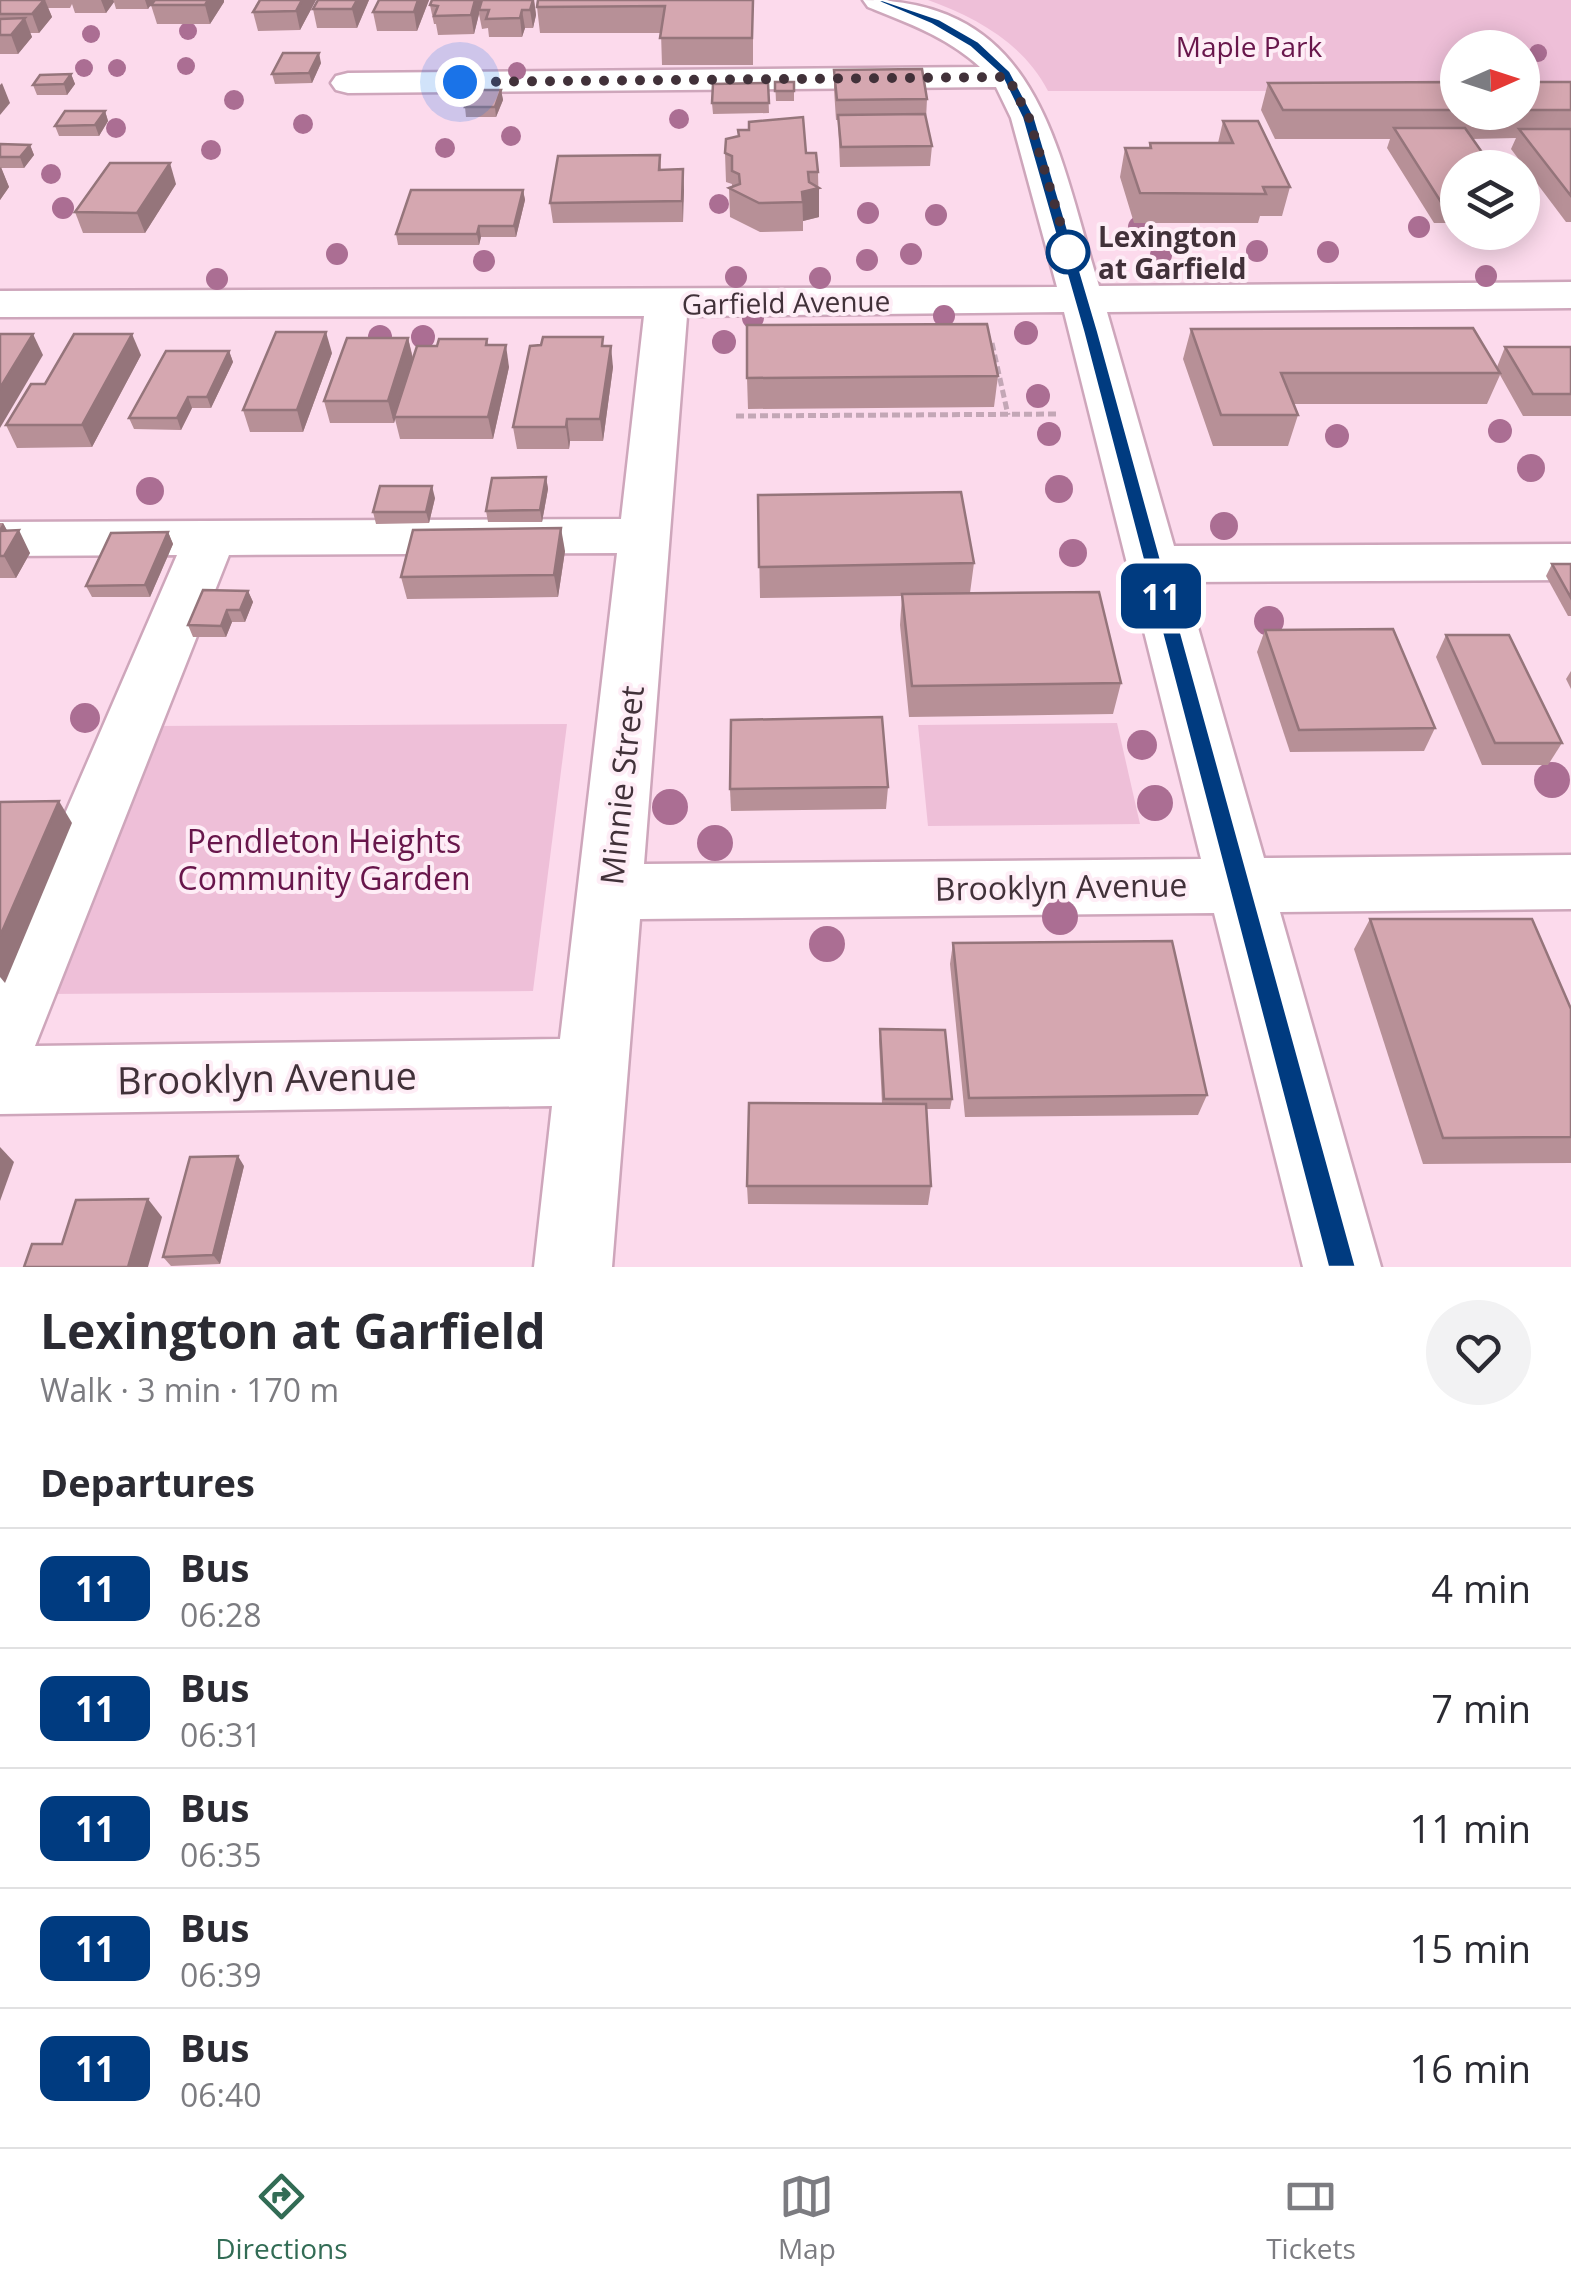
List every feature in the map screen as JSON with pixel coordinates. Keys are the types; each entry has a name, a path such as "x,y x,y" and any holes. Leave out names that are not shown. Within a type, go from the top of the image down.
{"street":[{"path":"890,3 974,44 1008,77 1029,118 1342,1267"},
{"path":"348,83 1008,77"},
{"name":"Garfield Avenue","path":"0,304 1571,295"},
{"name":"Minnie Street","path":"573,1267 667,303"},
{"path":"0,539 646,536"},
{"path":"0,1045 210,538"},
{"path":"1153,564 1571,562"},
{"name":"Brooklyn Avenue","path":"611,892 1571,882"},
{"name":"Brooklyn Avenue","path":"0,1080 593,1072"}],"path":[{"path":"976,344 994,344 1008,415"},
{"path":"736,416 1057,414"}],"green space":[{"name":"Maple Park","path":"928,0 1571,0 1571,91 1540,91 1540,30 1440,30 1440,91 1048,91 1012,46 964,15"},
{"path":"1117,723 1140,824 928,826 918,725"},
{"name":"Pendleton Heights Community Garden","path":"567,724 533,991 45,994 151,726"}],"building":[{"path":"0,0 44,0 32,14 0,14"},
{"path":"155,0 208,0 205,5 151,5"},
{"path":"260,0 302,0 296,11 253,12"},
{"path":"318,0 357,0 352,9 313,9"},
{"path":"379,0 418,0 414,12 373,12"},
{"path":"432,0 475,0 471,15 434,16 438,6 430,5"},
{"path":"482,0 533,0 530,10 522,10 520,18 486,19 489,10 479,10"},
{"path":"538,0 753,0 752,38 660,38 665,6 537,7"},
{"path":"25,18 11,35 0,35 0,19"},
{"path":"283,53 319,53 309,73 272,74"},
{"path":"922,69 927,99 837,100 834,70"},
{"path":"71,74 64,84 33,85 40,75"},
{"path":"775,82 794,82 794,91 775,91"},
{"path":"1440,82 1440,110 1283,110 1268,83"},
{"path":"1540,82 1571,82 1571,110 1540,110"},
{"path":"768,83 769,103 712,103 713,84"},
{"path":"471,90 501,90 495,107 465,107"},
{"path":"65,111 105,111 95,125 55,126"},
{"path":"925,114 932,146 841,147 838,115"},
{"path":"803,117 806,153 816,153 818,172 808,172 809,182 819,188 802,192 803,202 759,203 729,188 740,184 739,174 732,171 732,156 725,153 726,139 739,136 738,130 749,130 749,122"},
{"path":"1223,121 1258,121 1290,187 1263,187 1266,194 1140,193 1125,148 1151,148 1150,143 1233,143"},
{"path":"1394,128 1466,130 1480,150 1440,150 1440,200"},
{"path":"1571,129 1571,196 1540,156 1540,150 1535,150 1520,130"},
{"path":"0,144 30,145 20,157 0,157"},
{"path":"660,155 659,170 683,169 682,201 550,203 558,156"},
{"path":"110,163 170,163 137,213 75,212"},
{"path":"411,190 523,190 514,226 479,226 477,234 396,234"},
{"path":"987,324 998,376 747,378 747,325"},
{"path":"1473,328 1500,373 1281,373 1298,415 1221,415 1191,329"},
{"path":"276,332 326,332 297,410 243,410"},
{"path":"0,334 33,334 0,388"},
{"path":"74,334 132,334 82,425 6,425 31,384 45,384"},
{"path":"543,337 603,337 602,346 611,346 600,419 567,419 566,427 513,427 530,346 541,345"},
{"path":"347,338 408,338 388,401 324,401"},
{"path":"439,339 487,339 486,345 506,345 488,417 394,417 417,346 437,346"},
{"path":"1505,347 1571,347 1571,394 1533,394"},
{"path":"166,351 229,351 207,397 188,397 177,418 129,418"},
{"path":"546,477 540,510 486,511 492,478"},
{"path":"380,486 432,486 426,512 373,512"},
{"path":"961,492 974,563 759,567 758,495"},
{"path":"561,528 554,575 401,577 413,530"},
{"path":"19,530 4,556 0,556 0,531"},
{"path":"168,532 145,585 86,586 111,533"},
{"path":"1552,564 1571,564 1571,598"},
{"path":"203,590 248,591 240,610 227,610 221,626 188,625"},
{"path":"1099,592 1121,683 912,686 902,594"},
{"path":"1393,629 1435,728 1299,730 1265,630"},
{"path":"1446,635 1509,635 1562,743 1495,743"},
{"path":"882,717 888,787 730,789 731,720"},
{"path":"59,801 0,936 0,802"},
{"path":"1370,919 1532,919 1571,1009 1571,1137 1443,1138"},
{"path":"1172,941 1207,1095 969,1098 953,943"},
{"path":"880,1029 945,1030 952,1099 884,1099"},
{"path":"749,1103 926,1104 931,1186 747,1186"},
{"path":"238,1156 213,1255 163,1257 190,1157"},
{"path":"148,1199 128,1267 24,1267 32,1244 62,1244 76,1200"}],"bus line":[{"name":"11","path":"879,0 935,22 974,44 1006,73 1029,118 1091,331 1342,1267"}],"place":[{"name":"Lexington at Garfield","path":"1068,252"}],"route":[{"path":"460,82 1008,77 1029,118 1072,262 1068,252"}]}
